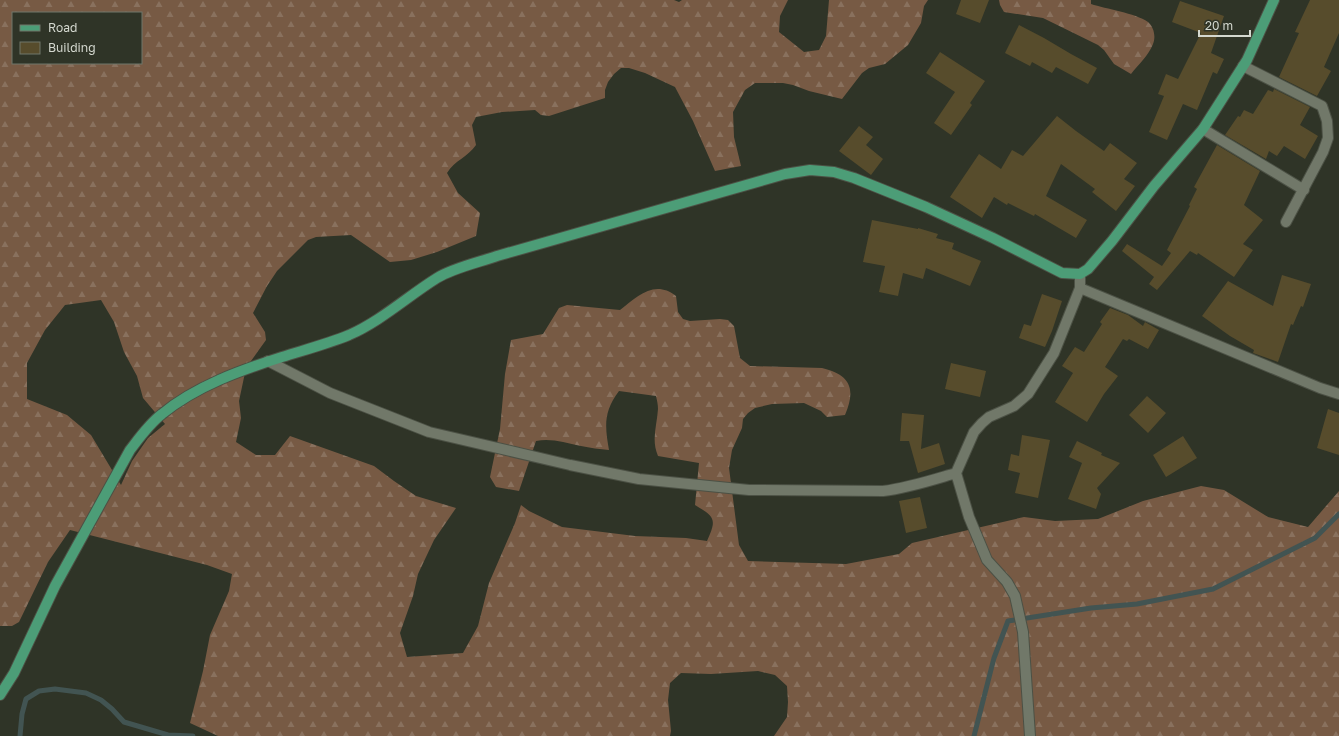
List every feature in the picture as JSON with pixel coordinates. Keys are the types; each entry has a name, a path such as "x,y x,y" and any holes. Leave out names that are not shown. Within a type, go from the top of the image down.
{"main road":[{"path":"0,695 14,673 55,586 122,463 144,432 162,414 208,385 268,361 348,336 368,326 439,277 455,270 497,256 785,174 810,170 834,172 854,178 926,207 1062,273 1080,274 1088,269 1112,241 1154,186 1203,129 1247,60 1274,0"}],"street":[{"path":"1243,66 1322,106 1327,121 1328,138 1323,152 1286,222"},
{"path":"1203,129 1304,190"},
{"path":"1030,736 1023,632 1015,596 1007,582 988,560 969,517 956,472 974,432 990,417 1014,406 1028,394 1054,353 1080,288 1080,274"},
{"path":"1080,288 1320,388 1339,394"},
{"path":"268,361 330,393 429,432 570,465 639,479 749,490 883,491 897,490 956,472"}],"green space":[{"path":"0,0 674,0 679,2 682,0 788,0 780,16 779,32 804,52 819,50 826,36 829,0 928,0 924,6 921,23 908,45 885,64 869,68 862,73 842,99 783,83 755,83 745,90 733,112 734,137 741,166 715,171 693,121 675,87 645,73 629,68 621,68 608,82 605,90 605,98 549,116 541,115 535,110 502,112 476,117 472,125 476,145 447,173 458,193 480,213 476,236 437,252 411,260 390,262 351,235 316,237 308,240 277,271 267,286 253,313 265,332 266,340 246,368 239,401 241,418 236,442 256,455 275,455 290,436 374,466 416,496 456,508 434,540 418,574 413,596 400,633 407,657 463,653 478,626 489,583 515,523 521,505 529,511 562,527 635,536 686,538 707,541 712,528 712,519 707,513 695,505 699,463 658,456 655,444 658,409 656,396 619,391 610,406 606,420 609,450 553,440 536,441 519,491 496,487 490,477 500,429 505,374 511,340 543,334 559,308 567,305 620,310 639,295 646,292 660,289 668,291 676,296 678,312 683,319 690,321 720,319 728,320 734,326 740,358 750,366 822,368 832,371 845,379 850,391 850,398 845,415 827,417 821,411 804,403 772,404 755,408 743,419 742,428 732,450 729,468 739,545 748,561 846,564 899,554 912,543 1024,517 1055,521 1098,519 1143,501 1201,486 1224,490 1268,517 1308,527 1339,491 1339,736 774,736 787,717 787,686 775,675 758,671 711,674 681,673 670,683 668,700 671,731 670,736 218,736 190,723 210,635 229,591 232,574 207,565 70,530 48,562 19,622 12,626 0,626","holes":["101,300 114,322 124,352 137,376 143,398 165,424 148,438 132,461 121,485 91,435 67,415 27,399 27,363 45,330 65,305"]},
{"path":"999,0 1091,0 1091,4 1128,14 1148,22 1153,29 1154,41 1149,52 1131,74 1114,64 1104,50 1098,45 1043,18 1004,12"}],"building":[{"path":"961,0 989,0 980,23 956,14"},
{"path":"1310,0 1339,0 1339,33 1324,67 1331,71 1317,96 1279,77 1299,33 1295,32"},
{"path":"1180,1 1224,16 1211,53 1224,59 1217,74 1213,72 1197,110 1183,104 1167,140 1149,132 1164,96 1158,94 1166,74 1178,79 1201,33 1172,22"},
{"path":"1019,25 1097,68 1088,84 1056,67 1052,73 1032,62 1030,66 1005,53"},
{"path":"940,52 985,81 970,103 972,105 951,135 934,123 955,92 926,73"},
{"path":"1274,89 1310,107 1300,125 1318,136 1305,159 1284,146 1277,156 1269,151 1266,159 1225,135 1244,110 1253,114 1268,90 1273,92"},
{"path":"1057,116 1104,151 1110,143 1137,163 1124,179 1135,186 1116,211 1092,192 1095,189 1061,164 1046,196 1087,220 1076,238 1035,214 1034,216 1008,203 1007,205 994,197 982,218 950,197 979,154 1001,169 1012,150 1023,156"},
{"path":"859,126 873,137 866,145 883,159 871,175 839,151"},
{"path":"1217,145 1260,171 1244,205 1263,220 1243,244 1253,250 1234,277 1198,253 1197,255 1190,251 1157,290 1149,284 1154,277 1122,251 1127,244 1162,266 1171,253 1167,250 1190,206 1189,205 1197,189 1194,187"},
{"path":"872,220 918,228 938,234 936,238 954,243 952,249 981,261 970,286 926,268 923,279 903,273 898,296 879,292 885,266 863,262"},
{"path":"1282,275 1311,284 1303,307 1301,306 1293,325 1291,324 1278,362 1253,353 1254,350 1230,336 1202,316 1228,281 1273,306"},
{"path":"1042,294 1062,301 1045,347 1019,338 1024,324 1031,326"},
{"path":"1110,308 1128,315 1143,326 1145,322 1159,330 1148,349 1129,339 1127,341 1123,339 1105,367 1118,376 1104,394 1087,422 1055,402 1073,373 1062,366 1075,347 1084,352 1102,324 1100,322"},
{"path":"951,363 986,371 980,397 945,389"},
{"path":"1147,396 1166,413 1148,433 1129,415"},
{"path":"1328,409 1339,413 1339,455 1317,448"},
{"path":"902,413 924,415 921,449 939,443 945,464 918,473 909,441 900,441"},
{"path":"1022,435 1050,440 1038,498 1015,493 1020,473 1008,470 1011,454 1019,456"},
{"path":"1183,436 1197,458 1166,477 1153,455"},
{"path":"1077,441 1102,453 1101,455 1120,463 1097,488 1101,494 1096,509 1068,499 1082,463 1069,457"},
{"path":"920,497 927,528 906,533 899,501"}],"waterway":[{"path":"974,736 994,658 1008,621 1091,608 1137,604 1213,589 1315,538 1339,514"},
{"path":"20,736 22,714 26,699 39,691 55,689 86,693 101,700 124,722 168,735 193,736"}]}
